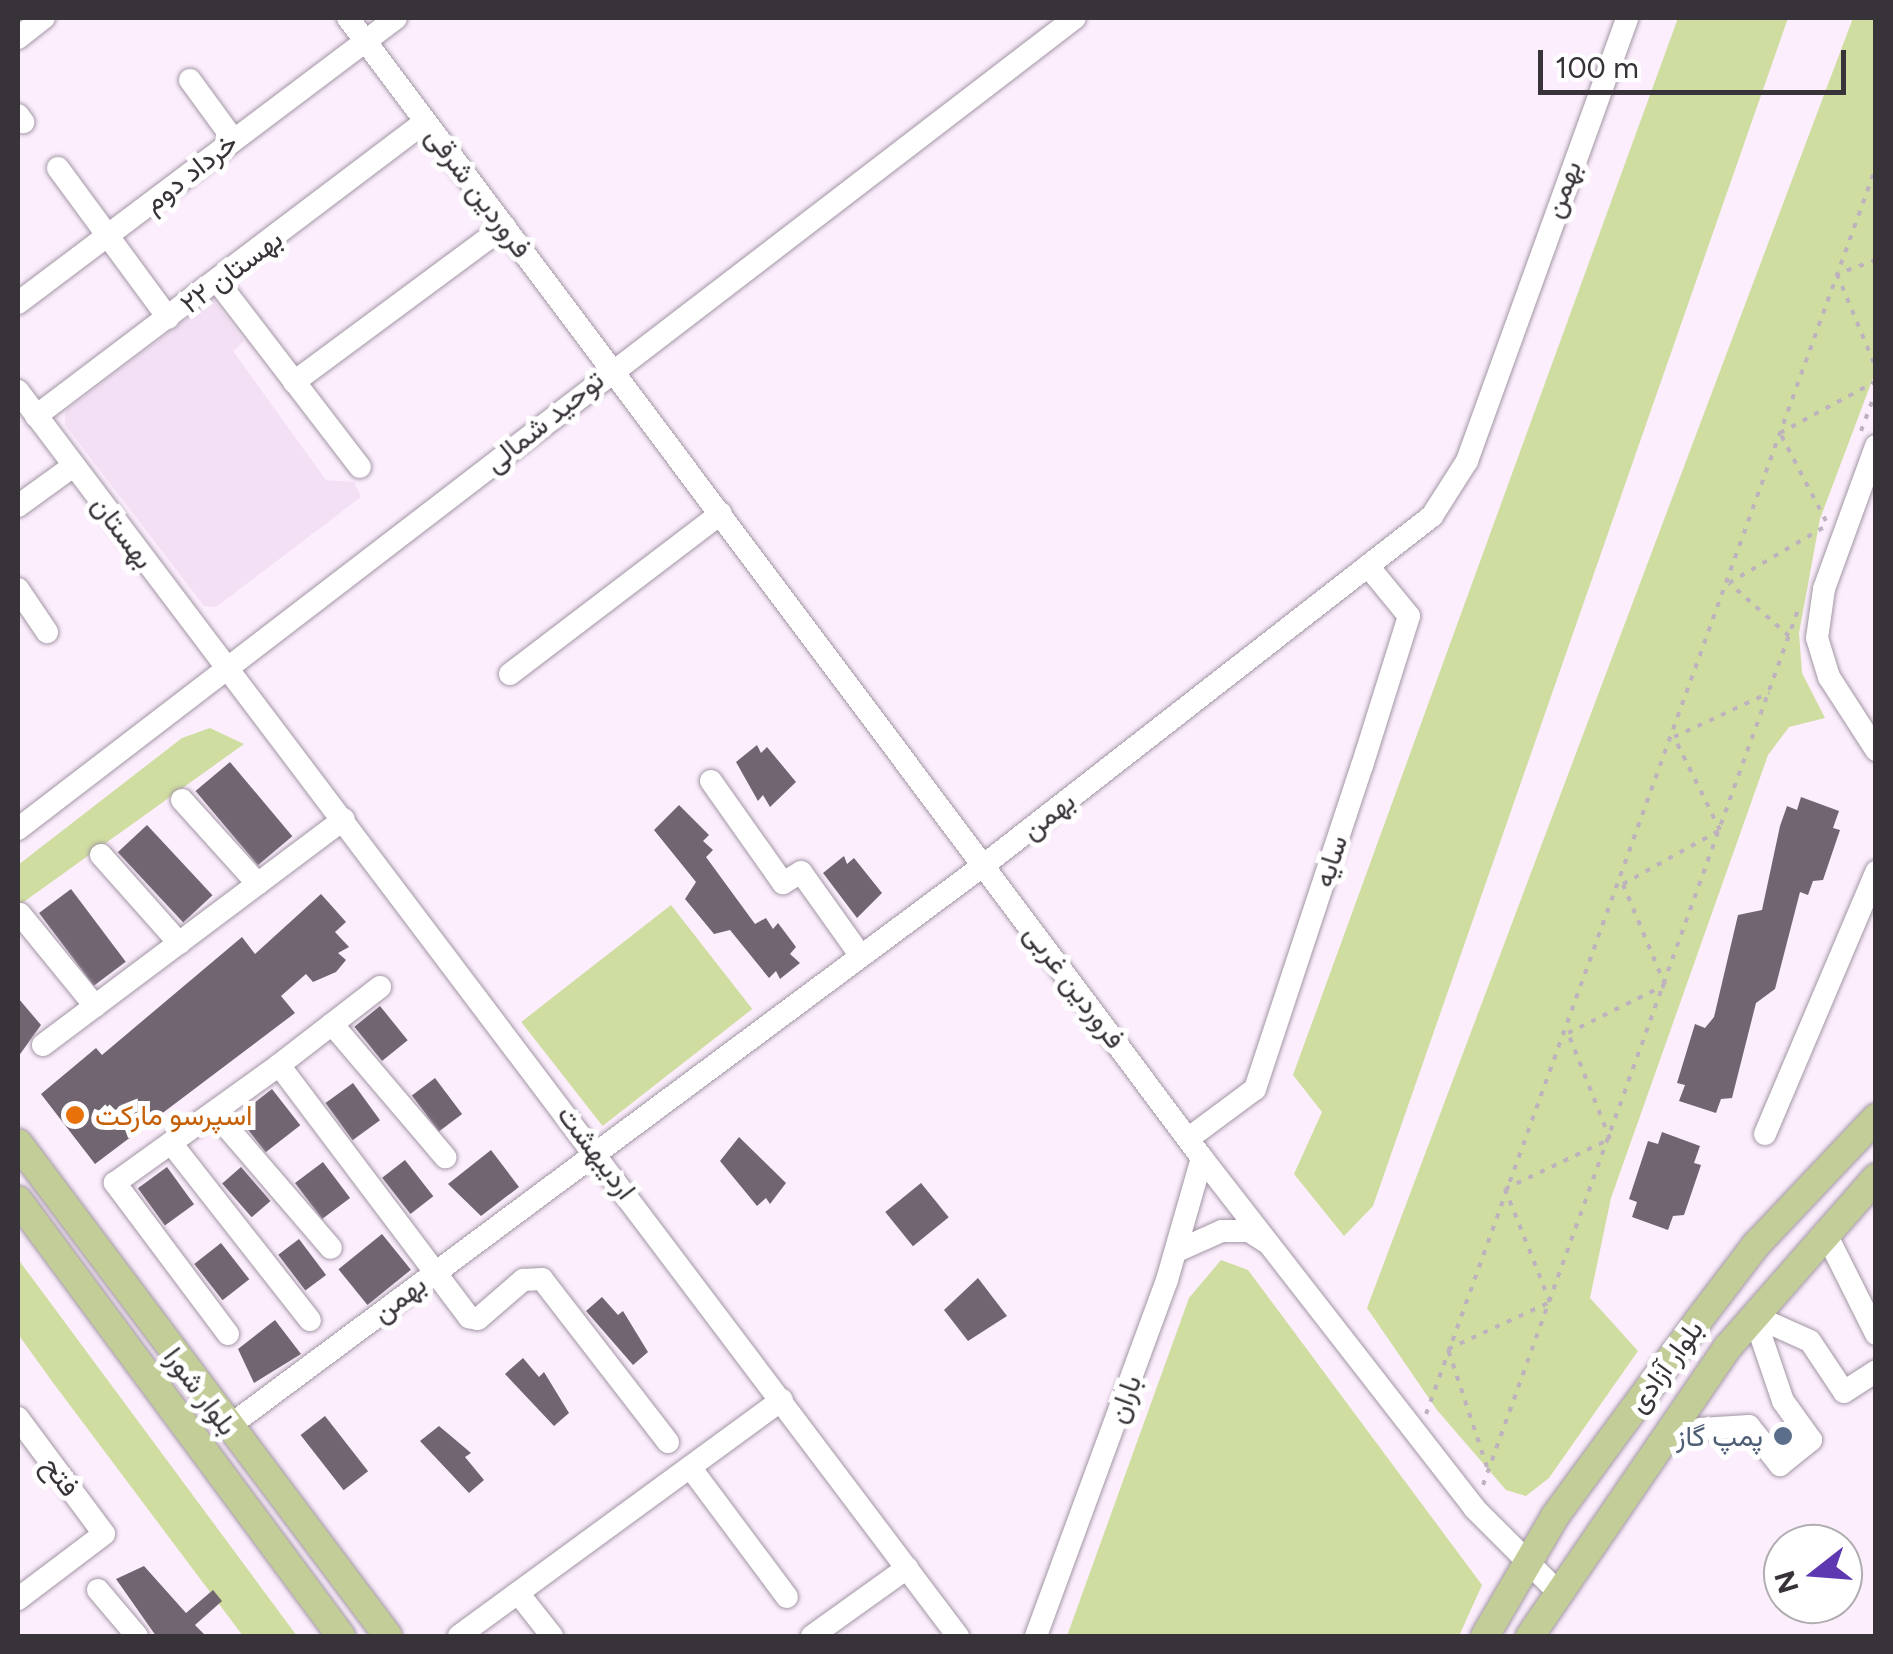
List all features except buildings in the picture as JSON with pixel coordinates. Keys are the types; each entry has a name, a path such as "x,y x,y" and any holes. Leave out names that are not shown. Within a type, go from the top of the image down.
{"main road":[{"name":"بلوار آزادی","path":"1485,1636 1526,1566 1756,1245 1876,1118"},
{"name":"بلوار شورا","path":"18,1143 388,1636"},
{"name":"بلوار آزادی","path":"1530,1636 1654,1445 1754,1316 1876,1178"},
{"name":"بلوار شورا","path":"18,1200 341,1636"},
{"path":"1550,1601 1526,1566 1575,1562"}],"street":[{"path":"18,38 44,18"},
{"name":"فروردین شرقی","path":"348,18 611,366"},
{"name":"خرداد دوم","path":"18,303 396,18"},
{"name":"توحید شمالی","path":"18,830 230,674 611,366 1074,18"},
{"name":"بهمن","path":"228,1427 858,952 984,865 1432,516 1466,461 1627,18"},
{"path":"190,80 233,138"},
{"name":"بهستان ۲۲","path":"36,416 425,122"},
{"path":"58,168 168,318"},
{"path":"294,382 505,226"},
{"path":"218,282 360,467"},
{"name":"فروردین غربی","path":"611,366 1196,1148 1474,1508 1526,1566"},
{"name":"بهستان","path":"18,391 230,674"},
{"path":"1876,446 1824,589 1817,638 1829,677 1876,750"},
{"path":"18,506 73,466"},
{"path":"510,674 721,513"},
{"name":"سایه","path":"1196,1148 1255,1089 1409,616 1368,566"},
{"path":"18,589 47,632"},
{"name":"اردیبهشت","path":"230,674 596,1150 958,1636"},
{"path":"711,781 783,884 800,872 858,952"},
{"path":"182,800 258,884"},
{"path":"43,1045 344,819"},
{"path":"101,856 179,943"},
{"path":"1765,1134 1876,872"},
{"path":"20,914 95,1006"},
{"path":"228,1334 115,1184 380,987"},
{"path":"332,1024 445,1157"},
{"path":"278,1065 438,1269 472,1320 524,1280 542,1279 668,1442"},
{"path":"214,1112 331,1248"},
{"path":"170,1143 310,1320"},
{"name":"باران","path":"1036,1636 1177,1251 1196,1148"},
{"path":"1177,1251 1235,1230 1280,1254"},
{"path":"1825,1232 1876,1334"},
{"path":"1754,1316 1810,1341 1844,1392 1876,1371"},
{"path":"1654,1445 1701,1430 1749,1426 1780,1464 1812,1440 1784,1401 1754,1316"},
{"path":"460,1636 782,1400"},
{"name":"فتح","path":"18,1418 104,1534 18,1599"},
{"path":"690,1468 787,1597"},
{"path":"812,1636 907,1568"},
{"path":"98,1590 136,1636"},
{"path":"518,1593 552,1636"}],"path":[{"path":"1418,1437 1505,1190 1622,884 1876,167"},
{"path":"1838,274 1876,260"},
{"path":"1838,274 1876,368"},
{"path":"1780,433 1876,381"},
{"path":"1729,583 1828,525 1780,433"},
{"path":"1474,1508 1789,636 1729,583"},
{"path":"1674,737 1769,693"},
{"path":"1674,737 1720,830"},
{"path":"1622,884 1720,830"},
{"path":"1622,884 1665,985"},
{"path":"1568,1033 1665,985"},
{"path":"1568,1033 1610,1139"},
{"path":"1505,1190 1610,1139"},
{"path":"1505,1190 1550,1302"},
{"path":"1448,1349 1550,1302"},
{"path":"1448,1349 1488,1470"}],"shaded area":[{"path":"213,299 244,341 233,351 326,480 354,482 361,497 216,607 204,606 65,425 65,411"}],"green space":[{"path":"1678,18 1788,18 1373,1206 1344,1236 1294,1174 1322,1112 1293,1075"},
{"path":"1853,18 1875,18 1876,370 1820,519 1799,633 1802,673 1825,718 1789,727 1768,755 1611,1198 1590,1298 1638,1351 1549,1478 1526,1496 1506,1490 1437,1410 1367,1308"},
{"path":"210,728 244,744 18,906 18,865 182,738"},
{"path":"671,905 752,1009 603,1126 521,1022"},
{"path":"18,1259 297,1636 243,1636 51,1380 18,1334"},
{"path":"1221,1260 1248,1270 1482,1585 1459,1636 1067,1636 1189,1298"}],"place":[{"name":"اسپرسو مارکت","path":"75,1115"},
{"name":"پمپ گاز","path":"1783,1436"}]}
